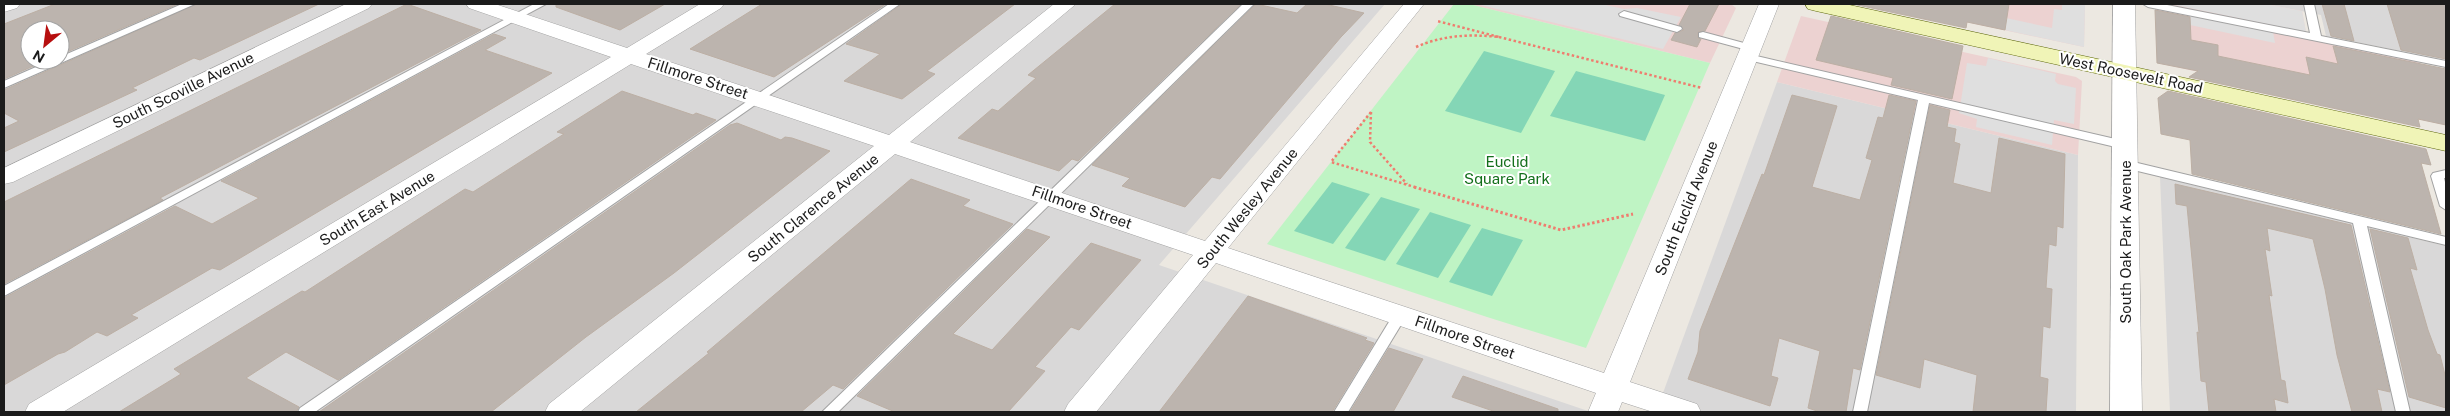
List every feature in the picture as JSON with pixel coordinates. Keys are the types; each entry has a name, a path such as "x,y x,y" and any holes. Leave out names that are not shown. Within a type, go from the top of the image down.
{"main road":[{"name":"West Roosevelt Road","path":"1816,4 2446,143"}],"street":[{"path":"4,6 10,4"},
{"name":"South Scoville Avenue","path":"4,177 362,4"},
{"name":"Fillmore Street","path":"476,4 894,143 1400,315 1608,400 1686,412"},
{"name":"South East Avenue","path":"40,412 714,4"},
{"name":"South Clarence Avenue","path":"560,412 1066,4"},
{"name":"South Wesley Avenue","path":"1079,412 1414,4"},
{"name":"South Euclid Avenue","path":"1608,400 1769,4"},
{"name":"South Oak Park Avenue","path":"2124,4 2126,412"}],"lane":[{"path":"4,86 190,4"},
{"path":"4,292 541,4"},
{"path":"305,412 895,4"},
{"path":"830,412 1249,4"},
{"path":"2148,4 2446,64"},
{"path":"2309,4 2316,38"},
{"path":"1624,14 1677,29"},
{"path":"1703,35 1749,52 1924,98 2359,220 2446,241"},
{"path":"1860,412 1924,98"},
{"path":"2446,174 2437,176 2446,206"},
{"path":"2359,220 2403,412"},
{"path":"1341,412 1400,315"}],"path":[{"path":"1437,21 1702,88"},
{"path":"1416,48 1442,37 1460,34 1499,37"},
{"path":"1408,184 1370,142 1370,112 1331,162 1561,230 1633,214"}],"shaded area":[{"path":"4,4 1385,4 1159,265 1591,412 4,412"},
{"path":"1469,4 1731,4 1736,8 1710,63"},
{"path":"1476,4 1601,4 1624,9 1637,8 1681,17 1663,49"},
{"path":"1882,4 2085,4 2084,47 1980,25"},
{"path":"2062,4 2085,4 2084,47 2005,30 2006,18 2052,28 2054,9 2062,10"},
{"path":"2155,4 2266,4 2302,11 2307,38 2419,61 2440,124 2157,63"},
{"path":"2170,4 2266,4 2302,11 2306,32"},
{"path":"2266,4 2446,4 2446,60 2326,36 2321,15"},
{"path":"2190,15 2273,32 2275,43 2190,25"},
{"path":"1801,16 2076,77 2082,81 2078,155 1777,82"},
{"path":"1988,58 2056,74 2055,81 2058,84 2076,88 2074,124 2054,120 2052,145 1976,127 1977,119 1959,113 1967,63 1986,66"},
{"path":"1777,82 2078,155 2076,412 1656,412"},
{"path":"2160,177 2446,246 2446,412 2170,412"}],"green space":[{"name":"Euclid Square Park","path":"1454,4 1469,4 1710,63 1586,348 1267,244"},
{"path":"1484,51 1555,71 1521,133 1445,111"},
{"path":"1576,71 1665,95 1645,141 1550,116"},
{"path":"1332,182 1370,194 1333,244 1294,231"},
{"path":"1381,197 1420,209 1385,261 1345,248"},
{"path":"1430,212 1471,225 1438,278 1396,264"},
{"path":"1482,228 1523,240 1492,296 1449,282"}],"building":[{"path":"55,4 178,4 70,51 70,20 20,20 20,70 24,70 4,79 4,24"},
{"path":"197,4 319,4 200,60 194,58 132,88 137,90 4,152 4,128 19,121 4,113 4,90 49,70 70,70 70,61"},
{"path":"407,4 481,30 160,198 163,200 4,284 4,202"},
{"path":"556,4 665,4 620,30 556,7"},
{"path":"762,4 886,4 774,77 690,49"},
{"path":"902,4 1015,4 927,71 935,74 902,99 844,81 880,54 846,44"},
{"path":"1115,4 1241,4 1078,161 1072,159 1059,171 958,138 992,109 998,111 1036,78 1028,75"},
{"path":"1256,4 1297,13 1307,4 1325,4 1364,13 1341,37 1220,179 1212,177 1185,207 1122,186 1130,178 1092,165"},
{"path":"1690,4 1719,4 1705,31 1698,32 1698,38 1701,39 1697,47 1671,40 1675,33 1684,30 1679,25"},
{"path":"1853,4 2009,4 2005,30 1967,22 1966,28"},
{"path":"2322,4 2344,4 2354,41 2331,36"},
{"path":"2387,4 2446,4 2446,59 2401,50"},
{"path":"2155,10 2190,17 2191,40 2218,45 2218,56 2310,75 2306,57 2338,64 2333,46 2446,69 2446,125 2418,119 2420,127 2189,77 2198,71 2157,63"},
{"path":"1831,16 1963,46 1952,99 1891,85 1893,78 1816,60"},
{"path":"494,34 506,38 485,50 552,73 220,270 212,268 131,315 138,318 107,336 97,332 65,352 58,354 4,385 4,298 175,206 212,224 259,198 221,181"},
{"path":"622,91 693,115 696,113 716,120 338,380 286,352 246,378 299,407 296,412 119,412 181,374 174,369 302,291 305,292 465,189 473,192 564,134 557,132"},
{"path":"2168,91 2426,149 2431,165 2421,163 2441,234 2192,174 2190,140 2161,134 2158,98"},
{"path":"1792,95 1837,106 1812,187 1860,200 1872,160 1866,158 1878,117 1883,118 1889,95 1916,101 1860,370 1853,368 1846,412 1820,412 1808,408 1820,351 1779,338 1771,376 1778,378 1770,406 1688,379 1698,352 1700,331 1762,174 1764,175"},
{"path":"1930,105 1950,110 1947,127 1956,129 1954,142 1960,144 1953,183 1991,193 1999,138 2065,154 2063,228 2057,226 2056,246 2049,244 2046,288 2052,289 2050,328 2043,326 2040,377 2048,379 2046,412 1973,412 1977,375 1924,359 1920,388 1876,375"},
{"path":"737,123 781,140 785,137 792,138 830,151 674,273 586,337 491,412 319,412 730,125"},
{"path":"911,179 970,200 963,206 1013,224 843,389 833,385 801,412 636,412 709,353 707,352"},
{"path":"2175,184 2351,225 2390,392 2377,389 2382,412 2352,412 2337,355 2325,289 2313,239 2267,228 2270,251 2265,249 2272,296 2269,295 2281,380 2285,381 2288,403 2274,399 2276,412 2209,412 2206,382 2201,381 2197,332 2199,333 2187,206 2176,204"},
{"path":"1027,229 1050,237 953,334 992,350 1091,243 1141,260 1079,330 1071,327 1035,367 1045,371 1008,412 895,412 857,396"},
{"path":"2370,229 2408,238 2417,270 2410,268 2428,330 2437,354 2440,355 2446,379 2446,408 2409,397"},
{"path":"1248,296 1367,338 1365,340 1374,343 1332,412 1159,412"},
{"path":"1389,348 1423,359 1393,412 1350,412"},
{"path":"1463,376 1558,409 1558,412 1496,412 1452,397"}]}
